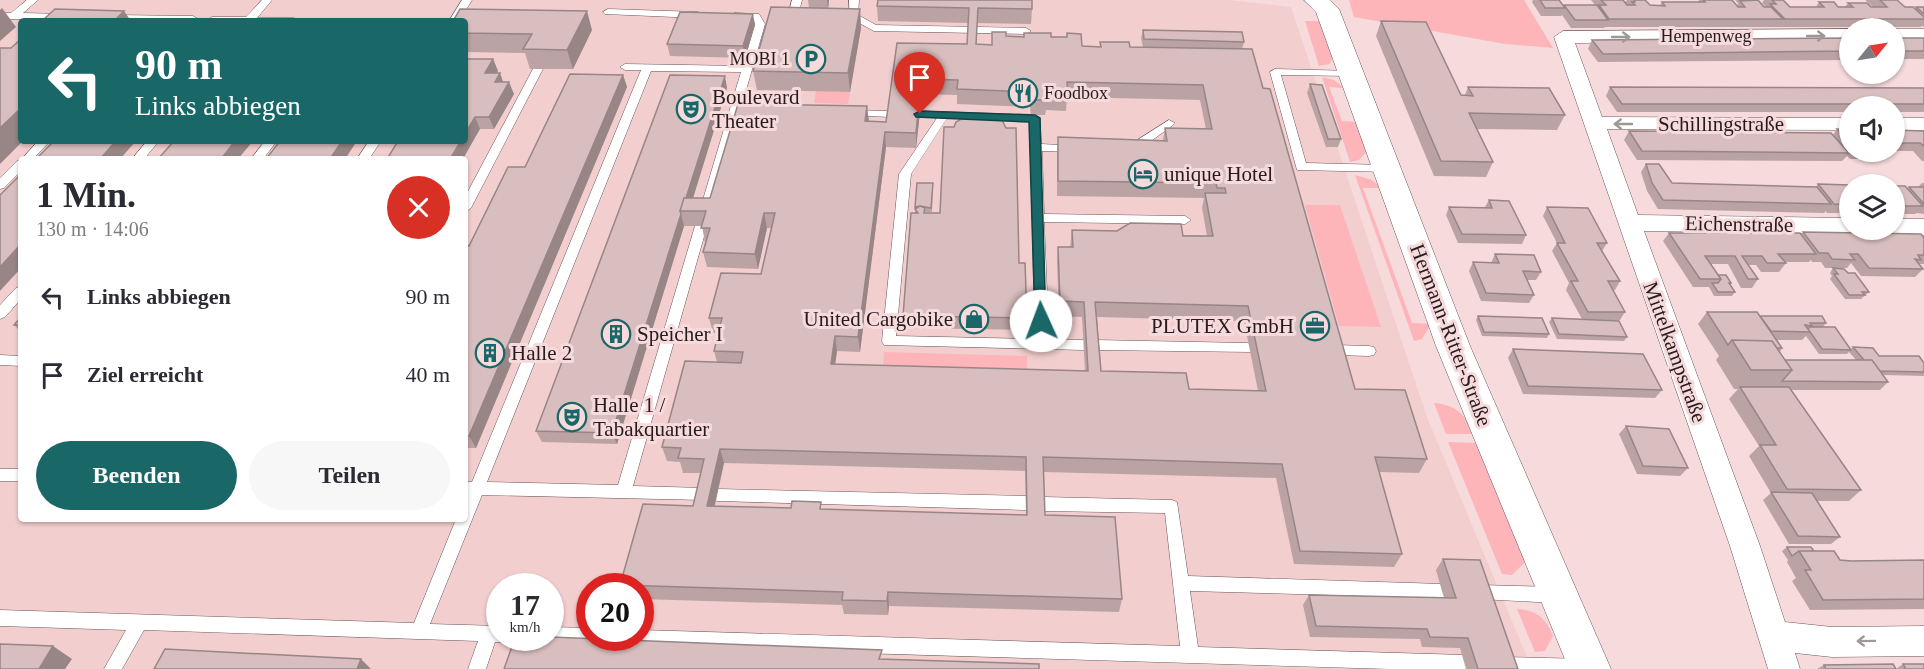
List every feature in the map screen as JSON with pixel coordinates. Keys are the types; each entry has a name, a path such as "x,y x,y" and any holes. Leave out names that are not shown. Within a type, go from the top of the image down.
{"street":[{"name":"Hermann-Ritter-Straße","path":"1316,0 1327,9 1453,346 1590,668"},
{"name":"Hempenweg","path":"1563,37 1839,35"},
{"path":"1905,35 1924,35"},
{"name":"Mittelkampstraße","path":"1563,37 1775,636 1784,669"},
{"name":"Schillingstraße","path":"1593,123 1839,124"},
{"path":"1905,124 1924,124"},
{"name":"Eichenstraße","path":"1628,223 1839,226"},
{"path":"1905,226 1924,227"},
{"path":"1775,636 1832,642 1924,641"}],"lane":[{"path":"14,16 33,0"},
{"path":"251,18 267,0"},
{"path":"456,18 467,0"},
{"path":"791,26 797,0"},
{"path":"854,0 852,16 874,28 1026,31"},
{"path":"608,12 712,15"},
{"path":"0,16 35,18"},
{"path":"624,492 703,220 740,110 746,69 760,24 756,16 724,16"},
{"path":"59,18 72,17"},
{"path":"468,202 540,65"},
{"path":"625,67 746,69"},
{"path":"468,503 471,488 647,68"},
{"path":"1352,73 1275,72 1301,167 1387,169"},
{"path":"841,112 890,114"},
{"path":"920,114 1035,118 1042,344"},
{"path":"944,115 905,174 889,341 1247,348"},
{"path":"1122,149 1133,149 1169,123"},
{"path":"29,156 41,144"},
{"path":"140,156 150,144"},
{"path":"259,156 269,144"},
{"path":"1036,147 1090,148"},
{"path":"0,185 18,167"},
{"path":"1038,218 1185,220"},
{"path":"0,315 18,294"},
{"path":"1335,350 1369,351"},
{"path":"0,360 18,361"},
{"path":"0,475 18,475"},
{"path":"471,488 1026,503"},
{"path":"1043,504 1172,507 1190,655"},
{"path":"419,631 463,522"},
{"path":"1181,584 1442,591"},
{"path":"1480,592 1557,595"},
{"path":"0,618 486,633"},
{"path":"113,669 140,622"},
{"path":"654,639 1465,663"},
{"path":"477,669 486,651"},
{"path":"1504,665 1590,668"}],"shaded area":[{"path":"0,0 1229,0 1291,7 1427,417 1532,669 0,669"},
{"path":"1349,0 1524,0 1553,48 1505,44 1354,17"},
{"path":"1305,21 1323,21 1334,55 1330,64 1319,66"},
{"path":"1322,77 1334,80 1344,88 1329,87 1342,121 1357,122 1368,150 1359,160 1350,162"},
{"path":"816,91 850,92 848,104 814,103"},
{"path":"1355,175 1372,180 1381,188 1363,188 1412,323 1431,324 1422,339 1414,341"},
{"path":"1305,205 1340,205 1381,327 1339,326"},
{"path":"884,352 1027,356 1027,384 882,380"},
{"path":"1434,403 1448,406 1459,412 1468,422 1474,434 1446,434"},
{"path":"1448,442 1477,443 1524,552 1524,563 1512,575 1502,574"},
{"path":"1517,609 1535,613 1547,624 1553,636 1545,651 1535,652"}],"building":[{"path":"878,0 1032,0 1032,9 978,8 976,44 992,45 992,32 1006,32 1006,36 1024,37 1024,33 1051,33 1051,37 1067,37 1067,33 1081,34 1082,46 1101,47 1100,42 1129,42 1130,47 1252,49 1263,88 1270,89 1355,389 1405,390 1427,459 1375,457 1402,554 1300,551 1282,464 1043,457 1045,515 1115,517 1122,599 888,592 887,601 842,600 843,592 654,586 654,573 623,573 643,504 693,506 704,459 678,458 681,448 662,447 685,361 741,363 743,352 714,351 722,318 709,318 721,273 761,274 775,213 764,213 755,254 703,252 710,228 701,228 706,211 680,211 684,198 710,198 738,104 867,106 865,121 886,122 897,43 967,44 969,8 877,6","holes":["921,79 958,80 957,89 1031,92 1031,100 1046,100 1046,95 1068,96 1067,82 1203,85 1212,129 1165,128 1167,141 1058,137 1058,181 1216,183 1217,188 1225,188 1226,193 1205,193 1213,236 1183,236 1181,224 1130,223 1117,231 1072,230 1073,247 1058,247 1060,301 1084,302 1088,371 831,364 835,336 858,337 885,132 916,133","1095,302 1248,306 1266,391 1189,389 1186,373 1101,371","720,449 1026,457 1027,515 820,509 821,502 792,501 791,508 707,506"]},
{"path":"1540,0 1559,0 1565,8 1545,8"},
{"path":"1601,0 1623,0 1627,5 1635,5 1632,2 1635,2 1634,0 1645,0 1650,5 1665,6 1662,2 1732,0 1738,7 1745,7 1740,1 1758,0 1764,7 1771,7 1783,19 1609,19 1599,5 1606,5"},
{"path":"1772,0 1783,0 1790,7 1824,7 1819,2 1834,2 1838,7 1853,7 1848,3 1867,3 1871,7 1887,7 1880,0 1897,0 1905,7 1913,7 1924,19 1785,19 1770,4 1776,4"},
{"path":"1564,5 1597,5 1608,20 1575,20"},
{"name":"MOBI 1","path":"771,7 860,9 848,73 753,71"},
{"path":"1916,7 1924,7 1924,14"},
{"path":"55,9 124,11 117,18 45,18"},
{"path":"460,9 587,11 567,50 523,49 532,34 468,33 468,18 455,18"},
{"path":"680,12 753,14 743,46 667,44"},
{"path":"1381,21 1426,22 1461,95 1473,96 1468,87 1549,88 1565,115 1469,113 1493,162 1441,161"},
{"path":"1143,30 1242,32 1244,42 1144,39"},
{"path":"1839,38 1839,51 1603,54 1592,40"},
{"path":"1905,38 1924,38 1924,51 1905,51"},
{"path":"18,42 18,111 0,128 0,48 11,48"},
{"path":"468,59 493,59 485,73 500,73 495,82 509,82 489,117 475,117 468,129"},
{"name":"Halle 2","path":"570,74 623,75 468,436 468,246 508,167 525,167"},
{"name":"Speicher I","path":"670,75 725,76 686,198 684,198 681,214 612,433 536,431"},
{"path":"1310,84 1322,85 1341,139 1328,139"},
{"path":"1610,87 1924,88 1924,104 1905,104 1905,96 1839,96 1839,104 1622,104"},
{"path":"970,114 991,114 1002,120 1006,128 1016,128 1019,263 1025,263 1027,318 903,316 911,213 918,213 915,209 920,206 925,208 924,213 940,213 944,127 954,127 956,122"},
{"path":"1905,130 1924,131 1924,146 1920,143 1905,143"},
{"path":"1629,131 1831,133 1839,142 1839,153 1642,151"},
{"path":"51,144 113,144 103,156 39,156"},
{"path":"171,144 233,144 223,156 161,156"},
{"path":"278,144 340,144 332,156 268,156"},
{"path":"396,144 459,144 452,156 389,156"},
{"path":"1646,164 1659,164 1672,183 1817,187 1831,204 1663,200 1652,183"},
{"path":"18,177 18,247 0,267 0,195"},
{"path":"917,183 933,183 931,208 915,207"},
{"path":"1818,184 1839,185 1839,204 1834,204"},
{"path":"1905,186 1923,206 1905,206"},
{"path":"1909,187 1924,187 1924,204"},
{"path":"1489,200 1509,201 1526,235 1462,234 1449,207 1492,208"},
{"path":"1547,207 1588,208 1607,243 1597,243 1620,281 1608,281 1625,312 1588,312 1571,281 1578,281 1557,243 1565,243"},
{"path":"1803,232 1839,233 1839,240 1905,240 1905,234 1921,234 1924,238 1924,255 1918,255 1921,260 1915,259 1923,269 1869,268 1858,254 1850,254 1855,260 1832,259 1828,253 1819,253"},
{"path":"1669,233 1800,233 1816,254 1778,254 1786,263 1767,263 1762,256 1742,256 1758,279 1748,279 1735,256 1705,256 1721,279 1700,279"},
{"path":"1495,254 1534,255 1541,272 1523,271 1534,295 1486,293 1473,262 1499,263"},
{"path":"1833,268 1855,273 1869,292 1862,292 1865,295 1849,295 1834,274 1838,274"},
{"path":"1718,275 1726,275 1735,292 1718,292 1712,283 1718,283 1721,279"},
{"path":"1707,312 1757,312 1782,348 1777,348 1772,341 1732,340 1728,345"},
{"path":"1478,316 1542,318 1549,334 1484,332"},
{"path":"1760,316 1822,316 1826,323 1805,325 1810,332 1771,331"},
{"path":"1552,318 1619,321 1627,337 1559,334"},
{"path":"1810,327 1835,327 1851,350 1822,349 1808,329"},
{"path":"1732,340 1772,341 1792,370 1751,370"},
{"path":"1853,347 1873,348 1879,356 1919,356 1924,363 1924,372 1880,371 1872,360 1864,360"},
{"path":"1513,349 1643,354 1662,390 1528,386"},
{"path":"1785,360 1872,360 1888,382 1782,381 1792,370"},
{"path":"1740,387 1789,387 1861,490 1787,489 1760,445 1776,445"},
{"path":"1626,426 1669,429 1688,468 1643,466"},
{"path":"1771,492 1812,493 1840,537 1798,536"},
{"path":"1787,547 1811,547 1814,551 1799,551 1792,556"},
{"path":"1799,551 1834,551 1840,560 1851,561 1924,560 1924,599 1823,600 1805,570 1811,570"},
{"path":"1443,559 1480,560 1518,669 1478,669 1468,638 1430,637 1427,629 1316,626 1309,595 1456,598"},
{"path":"564,638 576,638 576,651 654,651 654,641 882,650 879,659 1039,664 1039,669 504,669 510,651 564,651"},
{"path":"0,644 53,646 39,669 0,669"},
{"path":"165,649 361,659 357,669 154,669"},
{"path":"1893,664 1896,669 1826,669 1824,665"},
{"path":"1903,664 1924,664 1924,669 1906,669"}],"place":[{"name":"MOBI 1","path":"811,59"},
{"name":"Foodbox","path":"1023,93"},
{"name":"Boulevard Theater","path":"691,109"},
{"name":"unique Hotel","path":"1143,174"},
{"name":"United Cargobike","path":"974,319"},
{"name":"PLUTEX GmbH","path":"1315,326"},
{"name":"Speicher I","path":"616,334"},
{"name":"Halle 2","path":"490,353"},
{"name":"Halle 1 / Tabakquartier","path":"572,417"}],"route":[{"path":"920,114 1035,118 1041,321"}]}
